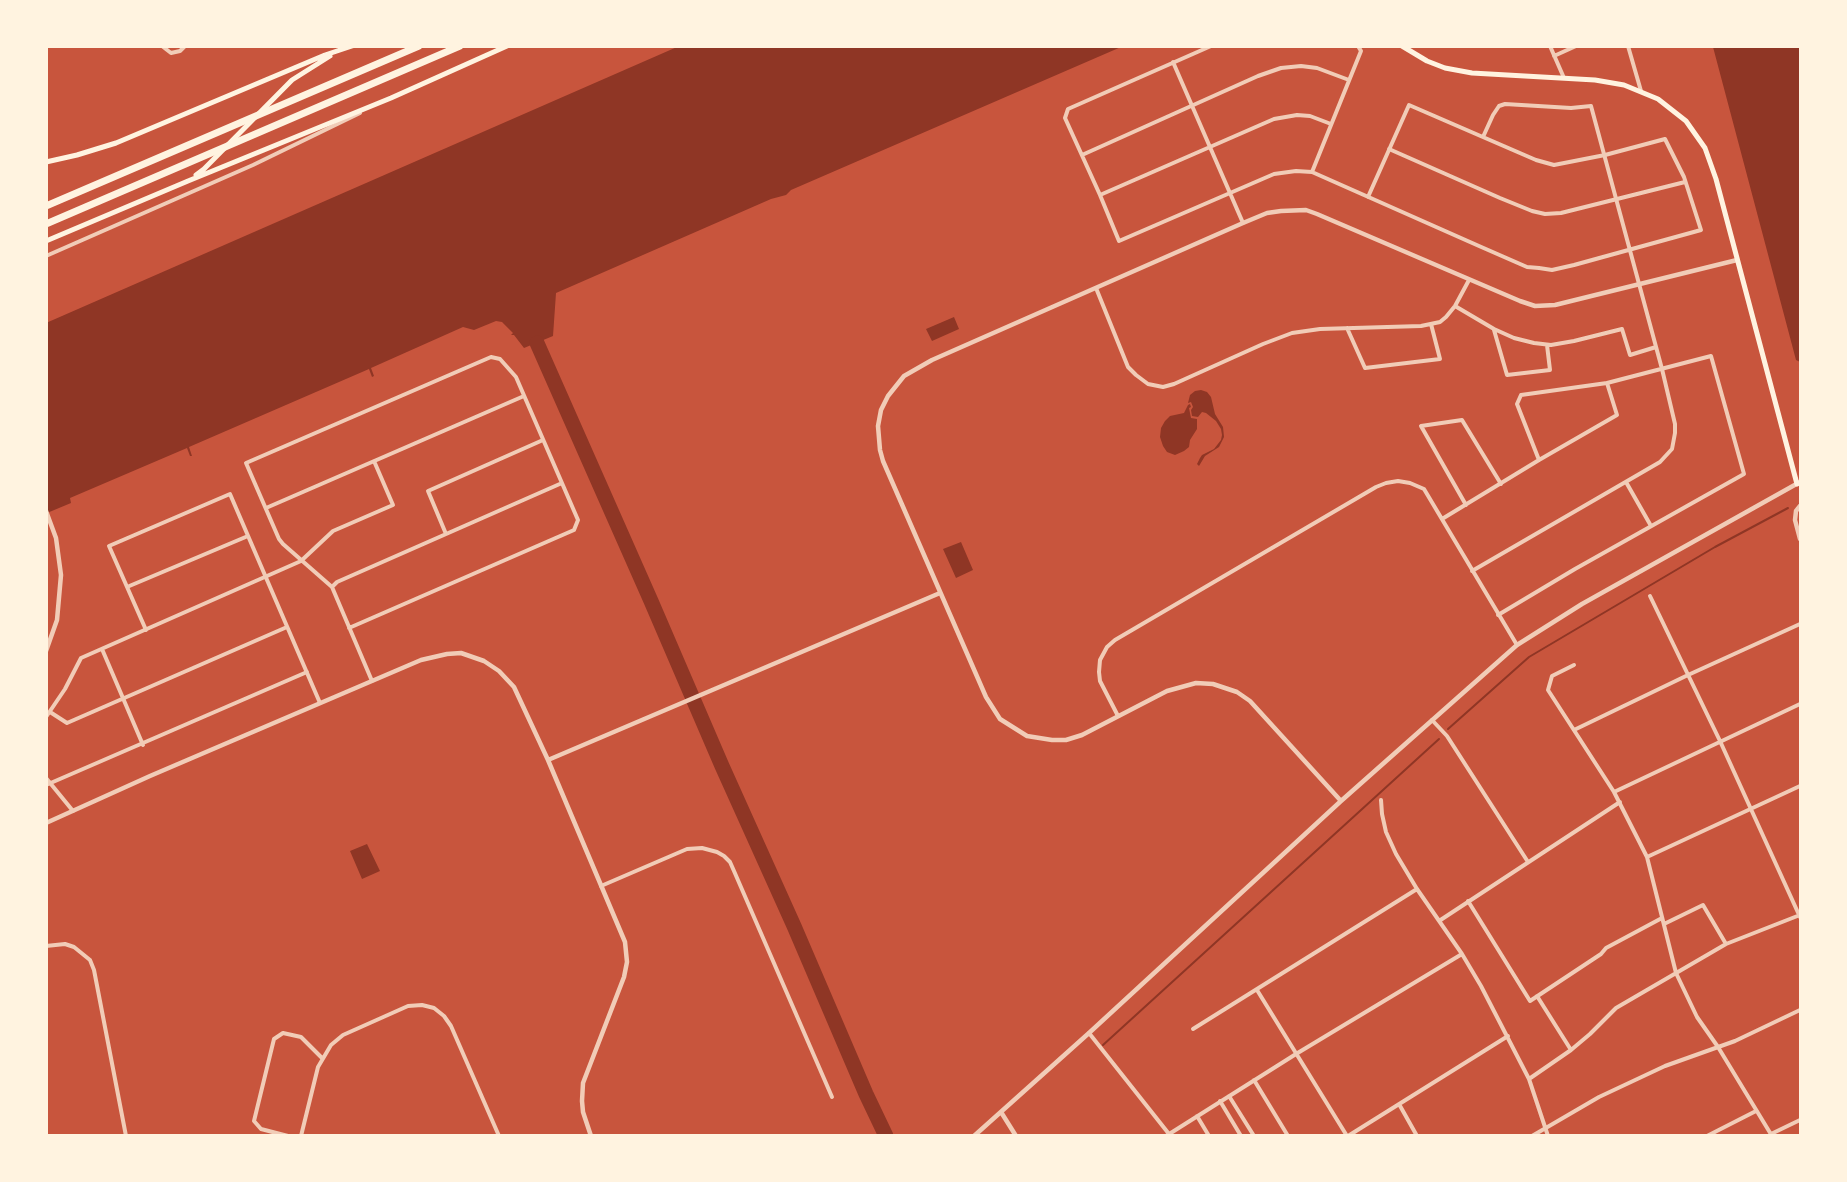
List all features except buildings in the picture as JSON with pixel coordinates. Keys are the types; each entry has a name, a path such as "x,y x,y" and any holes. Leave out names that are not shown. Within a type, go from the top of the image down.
{"highway":[{"path":"46,204 419,46"},
{"path":"46,224 459,46"}],"main road":[{"path":"46,162 116,143 352,46"},
{"path":"46,241 391,98 507,46"},
{"path":"1402,46 1444,68 1472,73 1614,83 1658,99 1676,112 1693,130 1705,148 1716,179 1799,483"},
{"path":"188,181 204,169 292,80 340,51"}],"street":[{"path":"162,46 171,53 180,51 185,46"},
{"path":"1210,46 1068,108 1065,118 1119,241 1274,174 1296,171 1312,172 1368,197 1527,267 1552,270 1701,230 1685,183 1665,139 1605,155 1554,165 1536,160 1408,105 1368,197"},
{"path":"1550,46 1564,78"},
{"path":"1554,56 1576,46"},
{"path":"1628,46 1641,91"},
{"path":"1312,172 1359,49"},
{"path":"1173,62 1243,223"},
{"path":"1082,155 1258,76 1281,68 1301,66 1317,68 1349,80"},
{"path":"46,256 253,165 391,98"},
{"path":"1472,571 1660,462 1672,449 1675,424 1591,106 1570,108 1505,104 1499,106 1493,115 1483,137"},
{"path":"1100,195 1274,119 1286,116 1310,116 1331,124"},
{"path":"1389,149 1538,213 1561,213 1685,183"},
{"path":"1341,801 1250,701 1237,692 1213,684 1196,683 1180,686 1082,735 1066,740 1027,736 1000,719 986,697 883,461 878,426 881,410 888,396 904,376 915,369 1267,213 1294,209 1306,210 1520,302 1535,306 1555,305 1737,260"},
{"path":"1096,288 1128,367 1148,384 1163,387 1281,336 1320,329 1421,326 1440,322 1455,306 1469,280"},
{"path":"1455,306 1514,338 1547,345 1622,329 1630,355 1656,347"},
{"path":"1347,328 1365,368 1440,359 1431,324"},
{"path":"1494,329 1507,375 1550,370 1547,345"},
{"path":"1498,615 1744,474 1711,356 1607,383 1521,395 1517,404 1539,460"},
{"path":"349,627 574,530 578,520 562,483 516,377 500,359 491,357 246,464 279,539 332,587 349,627 372,681"},
{"path":"1442,519 1617,415 1607,383"},
{"path":"266,508 524,396"},
{"path":"1466,504 1421,426 1462,420 1501,484"},
{"path":"446,534 428,492 543,440"},
{"path":"46,717 65,689 79,661 302,561 333,531 393,505 374,461"},
{"path":"1118,716 1100,681 1100,660 1107,647 1123,634 1386,483 1398,481 1424,489 1517,645"},
{"path":"1626,482 1651,526"},
{"path":"332,587 337,582 562,483"},
{"path":"974,1136 1341,801 1517,645 1582,604 1799,483"},
{"path":"146,630 110,546 230,494 320,703"},
{"path":"1800,506 1796,511 1795,520 1800,539"},
{"path":"46,512 53,527 61,575 58,609 46,651"},
{"path":"127,587 248,536"},
{"path":"548,760 940,593"},
{"path":"1529,1080 1590,1034 1616,1008 1726,944 1800,915 1650,596"},
{"path":"1574,730 1800,624"},
{"path":"50,712 67,723 287,627"},
{"path":"102,649 142,745"},
{"path":"46,823 421,660 460,653 484,662 499,671 514,687 548,760 625,942 627,962 624,977 583,1083 583,1112 591,1136"},
{"path":"1574,665 1552,676 1548,690 1620,802 1647,857 1676,973 1697,1017 1718,1047 1771,1135 1800,1120"},
{"path":"49,785 307,672"},
{"path":"1614,792 1800,704"},
{"path":"1432,720 1447,736 1528,862"},
{"path":"46,778 49,785 73,812"},
{"path":"1647,857 1800,786"},
{"path":"1381,800 1386,832 1396,854 1462,954 1508,1036 1529,1080 1548,1136"},
{"path":"1439,921 1620,802"},
{"path":"601,886 687,849 702,848 724,856 730,862 832,1097"},
{"path":"1193,1029 1417,889"},
{"path":"1468,901 1530,1001 1601,954 1606,948 1662,918"},
{"path":"1664,924 1703,905 1726,944"},
{"path":"46,946 65,944 74,947 90,960 94,970 126,1136"},
{"path":"1089,1033 1168,1135 1296,1054 1462,954"},
{"path":"1257,990 1347,1136 1508,1036"},
{"path":"1537,996 1570,1050"},
{"path":"301,1136 318,1067 331,1045 343,1035 408,1006 423,1005 434,1008 452,1026 499,1136"},
{"path":"1532,1136 1599,1097 1665,1066 1735,1041 1800,1010"},
{"path":"288,1136 261,1129 254,1121 273,1039 283,1033 301,1037 322,1058"},
{"path":"1254,1080 1288,1136"},
{"path":"1229,1096 1254,1136"},
{"path":"1220,1101 1241,1136"},
{"path":"1399,1104 1417,1136"},
{"path":"1707,1136 1756,1111"},
{"path":"1001,1112 1016,1136"},
{"path":"1197,1116 1209,1136"}],"shaded area":[{"path":"677,47 1121,47 791,190 786,195 771,199 556,293 553,336 524,348 502,322 496,321 474,330 463,327 371,368 374,376 372,377 369,369 189,447 192,456 187,448 70,498 71,503 47,513 46,323"},
{"path":"1713,47 1800,47 1800,362 1796,360"},
{"path":"954,317 959,329 932,341 926,329"},
{"path":"1201,390 1207,392 1211,397 1215,414 1223,427 1224,437 1219,447 1205,456 1199,466 1197,464 1202,455 1214,449 1222,435 1216,421 1206,413 1202,412 1198,417 1192,416 1193,407 1191,402 1188,403 1190,395"},
{"path":"1190,404 1191,418 1197,419 1197,429 1190,440 1189,447 1175,455 1167,452 1160,437 1161,428 1170,416 1184,413"},
{"path":"961,542 973,570 956,578 943,549"},
{"path":"367,844 380,871 362,879 350,851"}],"waterway":[{"path":"537,343 886,1136"},
{"path":"1448,729 1529,657 1715,547 1788,508"},
{"path":"1103,1045 1439,739"}]}
